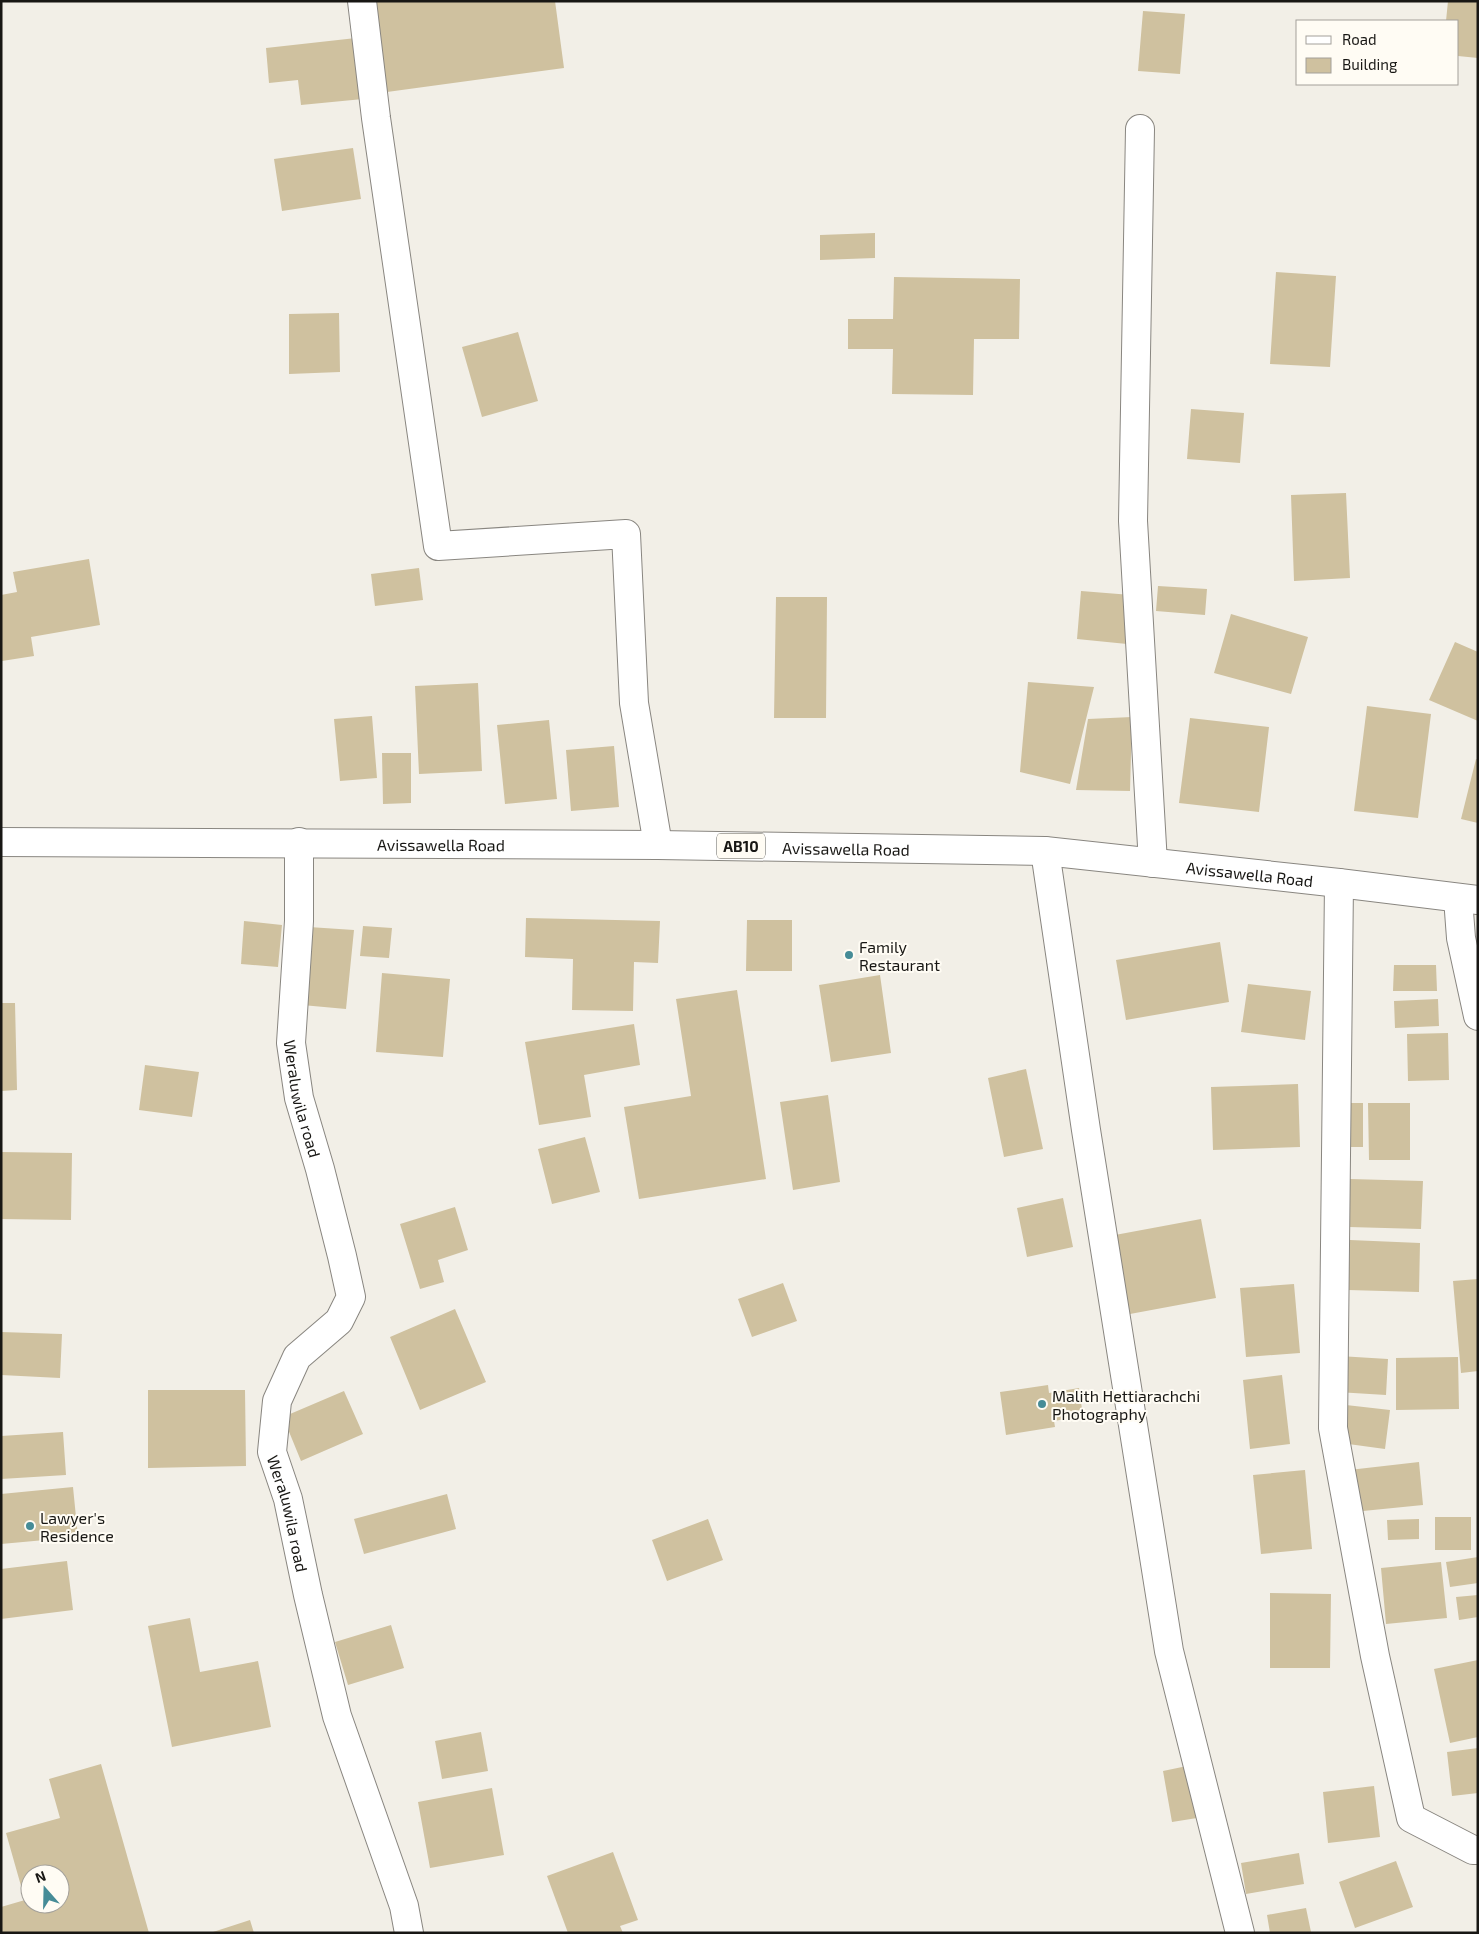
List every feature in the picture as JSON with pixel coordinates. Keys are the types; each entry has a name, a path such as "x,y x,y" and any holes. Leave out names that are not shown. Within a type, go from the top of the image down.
{"street":[{"path":"362,1 376,118 438,546 626,534 634,703 658,845"},
{"path":"1140,129 1133,521 1153,863"},
{"name":"Avissawella Road","path":"1,842 658,845 1045,851 1468,899"},
{"name":"Weraluwila road","path":"299,842 299,920 291,1044 299,1098 320,1169 351,1297 339,1321 297,1358 277,1401 272,1452 288,1499 308,1595 337,1716 404,1906 409,1933"},
{"path":"1045,851 1086,1130 1169,1651 1240,1933"},
{"path":"1339,883 1333,1428 1375,1656 1412,1818 1473,1850 1478,1850"},
{"path":"1468,899 1461,938 1478,1016"}],"building":[{"path":"375,1 555,1 564,68 387,92"},
{"path":"1448,1 1478,1 1478,58 1459,56 1459,20 1446,20"},
{"path":"1143,11 1185,14 1180,74 1138,71"},
{"path":"356,38 363,99 301,105 298,80 269,83 266,48"},
{"path":"353,148 361,199 282,211 274,159"},
{"path":"875,233 875,258 820,260 820,235"},
{"path":"1276,272 1336,276 1330,367 1270,364"},
{"path":"894,277 1020,279 1019,339 974,339 973,395 892,394 893,349 848,349 848,319 893,319"},
{"path":"339,313 340,372 289,374 289,314"},
{"path":"518,332 538,401 482,417 462,347"},
{"path":"1191,409 1244,413 1240,463 1187,459"},
{"path":"1346,493 1350,578 1294,581 1291,495"},
{"path":"89,559 100,625 31,637 34,656 2,661 1,595 17,592 13,572"},
{"path":"419,568 423,600 375,606 371,574"},
{"path":"1158,586 1207,589 1205,615 1156,611"},
{"path":"1081,591 1131,595 1127,644 1077,639"},
{"path":"776,597 827,597 826,718 774,718"},
{"path":"1231,614 1308,637 1291,694 1214,673"},
{"path":"1455,642 1478,652 1478,721 1429,700"},
{"path":"1028,682 1094,687 1070,784 1020,772"},
{"path":"478,683 482,771 419,774 415,686"},
{"path":"1367,706 1431,714 1418,818 1354,811"},
{"path":"372,716 377,778 340,781 334,719"},
{"path":"1132,717 1130,791 1076,790 1088,719"},
{"path":"1190,718 1269,727 1259,812 1179,803"},
{"path":"549,720 557,799 505,804 497,725"},
{"path":"614,746 619,807 571,811 566,750"},
{"path":"382,753 411,753 411,803 383,804"},
{"path":"1476,759 1478,760 1478,823 1461,819"},
{"path":"526,918 660,921 658,963 634,962 633,1011 572,1010 573,959 525,957"},
{"path":"747,920 792,920 792,971 746,971"},
{"path":"244,921 282,925 278,967 241,964"},
{"path":"363,926 392,928 389,958 360,956"},
{"path":"309,927 354,930 346,1009 302,1005"},
{"path":"1220,942 1229,1002 1126,1020 1116,960"},
{"path":"1394,965 1436,965 1437,991 1393,991"},
{"path":"382,973 450,979 443,1057 376,1052"},
{"path":"880,975 891,1053 831,1062 819,985"},
{"path":"1248,984 1311,991 1305,1040 1241,1032"},
{"path":"737,990 766,1179 639,1199 624,1107 691,1096 676,999"},
{"path":"1438,999 1439,1026 1395,1028 1394,1001"},
{"path":"1,1003 15,1003 17,1090 1,1091"},
{"path":"634,1024 640,1065 584,1075 591,1117 539,1125 525,1042"},
{"path":"1448,1033 1449,1080 1408,1081 1407,1034"},
{"path":"145,1065 199,1072 192,1117 139,1110"},
{"path":"1026,1069 1043,1149 1004,1157 988,1078"},
{"path":"1298,1084 1300,1147 1213,1150 1211,1087"},
{"path":"828,1095 840,1182 793,1190 780,1102"},
{"path":"1341,1103 1363,1103 1363,1147 1341,1147"},
{"path":"1368,1103 1410,1103 1410,1160 1369,1160"},
{"path":"585,1137 600,1192 552,1204 538,1149"},
{"path":"1,1152 72,1153 71,1220 1,1219"},
{"path":"1350,1179 1423,1181 1421,1229 1349,1227"},
{"path":"1063,1198 1073,1247 1027,1257 1017,1208"},
{"path":"455,1207 468,1250 438,1260 444,1282 420,1289 400,1224"},
{"path":"1201,1219 1216,1298 1130,1314 1115,1235"},
{"path":"1350,1240 1420,1243 1419,1292 1348,1290"},
{"path":"1478,1279 1478,1371 1461,1373 1453,1281"},
{"path":"783,1283 797,1321 752,1337 738,1299"},
{"path":"1294,1284 1300,1353 1246,1357 1240,1288"},
{"path":"455,1309 486,1382 420,1410 390,1337"},
{"path":"1,1332 62,1334 60,1378 1,1375"},
{"path":"1339,1356 1388,1359 1386,1395 1337,1392"},
{"path":"1458,1357 1459,1409 1396,1410 1396,1358"},
{"path":"1282,1375 1290,1444 1250,1449 1243,1380"},
{"name":"Malith Hettiarachchi Photography","path":"1048,1385 1049,1393 1079,1388 1083,1416 1054,1421 1055,1427 1006,1435 1000,1392"},
{"path":"148,1390 245,1390 246,1466 148,1468"},
{"path":"344,1391 363,1434 301,1461 283,1417"},
{"path":"1346,1405 1390,1410 1385,1449 1341,1443"},
{"path":"63,1432 66,1475 1,1479 1,1436"},
{"path":"1419,1462 1423,1505 1353,1512 1349,1470"},
{"path":"1305,1470 1312,1549 1261,1554 1253,1475"},
{"path":"73,1487 78,1537 1,1544 1,1494"},
{"path":"447,1494 456,1529 364,1554 354,1519"},
{"path":"1435,1517 1471,1517 1471,1550 1435,1550"},
{"path":"708,1519 723,1560 667,1581 652,1540"},
{"path":"1419,1519 1419,1539 1388,1540 1387,1520"},
{"path":"1478,1557 1478,1583 1450,1587 1446,1562"},
{"path":"67,1561 73,1610 1,1619 1,1569"},
{"path":"1441,1562 1447,1618 1386,1624 1381,1568"},
{"path":"1270,1593 1331,1594 1330,1668 1270,1668"},
{"path":"1478,1595 1478,1617 1459,1620 1456,1597"},
{"path":"190,1618 200,1672 258,1661 271,1727 172,1747 148,1626"},
{"path":"391,1625 404,1668 348,1685 335,1642"},
{"path":"1478,1660 1478,1737 1450,1743 1434,1669"},
{"path":"481,1732 488,1771 442,1779 435,1741"},
{"path":"1478,1748 1478,1793 1452,1796 1447,1752"},
{"path":"101,1764 149,1933 1,1933 1,1907 20,1901 20,1914 70,1914 70,1864 20,1864 20,1882 6,1833 60,1818 49,1779"},
{"path":"1187,1766 1197,1818 1172,1822 1163,1771"},
{"path":"1374,1786 1380,1837 1328,1843 1323,1792"},
{"path":"492,1788 504,1855 430,1868 418,1802"},
{"path":"613,1852 638,1920 620,1926 623,1933 568,1933 547,1876"},
{"path":"1299,1853 1304,1884 1246,1894 1241,1863"},
{"path":"1396,1861 1413,1907 1355,1928 1339,1882"},
{"path":"1306,1908 1311,1932 1270,1933 1267,1915"},
{"path":"250,1920 254,1933 213,1933 213,1932"}],"place":[{"name":"Family Restaurant","path":"849,955"},
{"name":"Malith Hettiarachchi Photography","path":"1042,1404"},
{"name":"Lawyer's Residence","path":"30,1526"}]}
